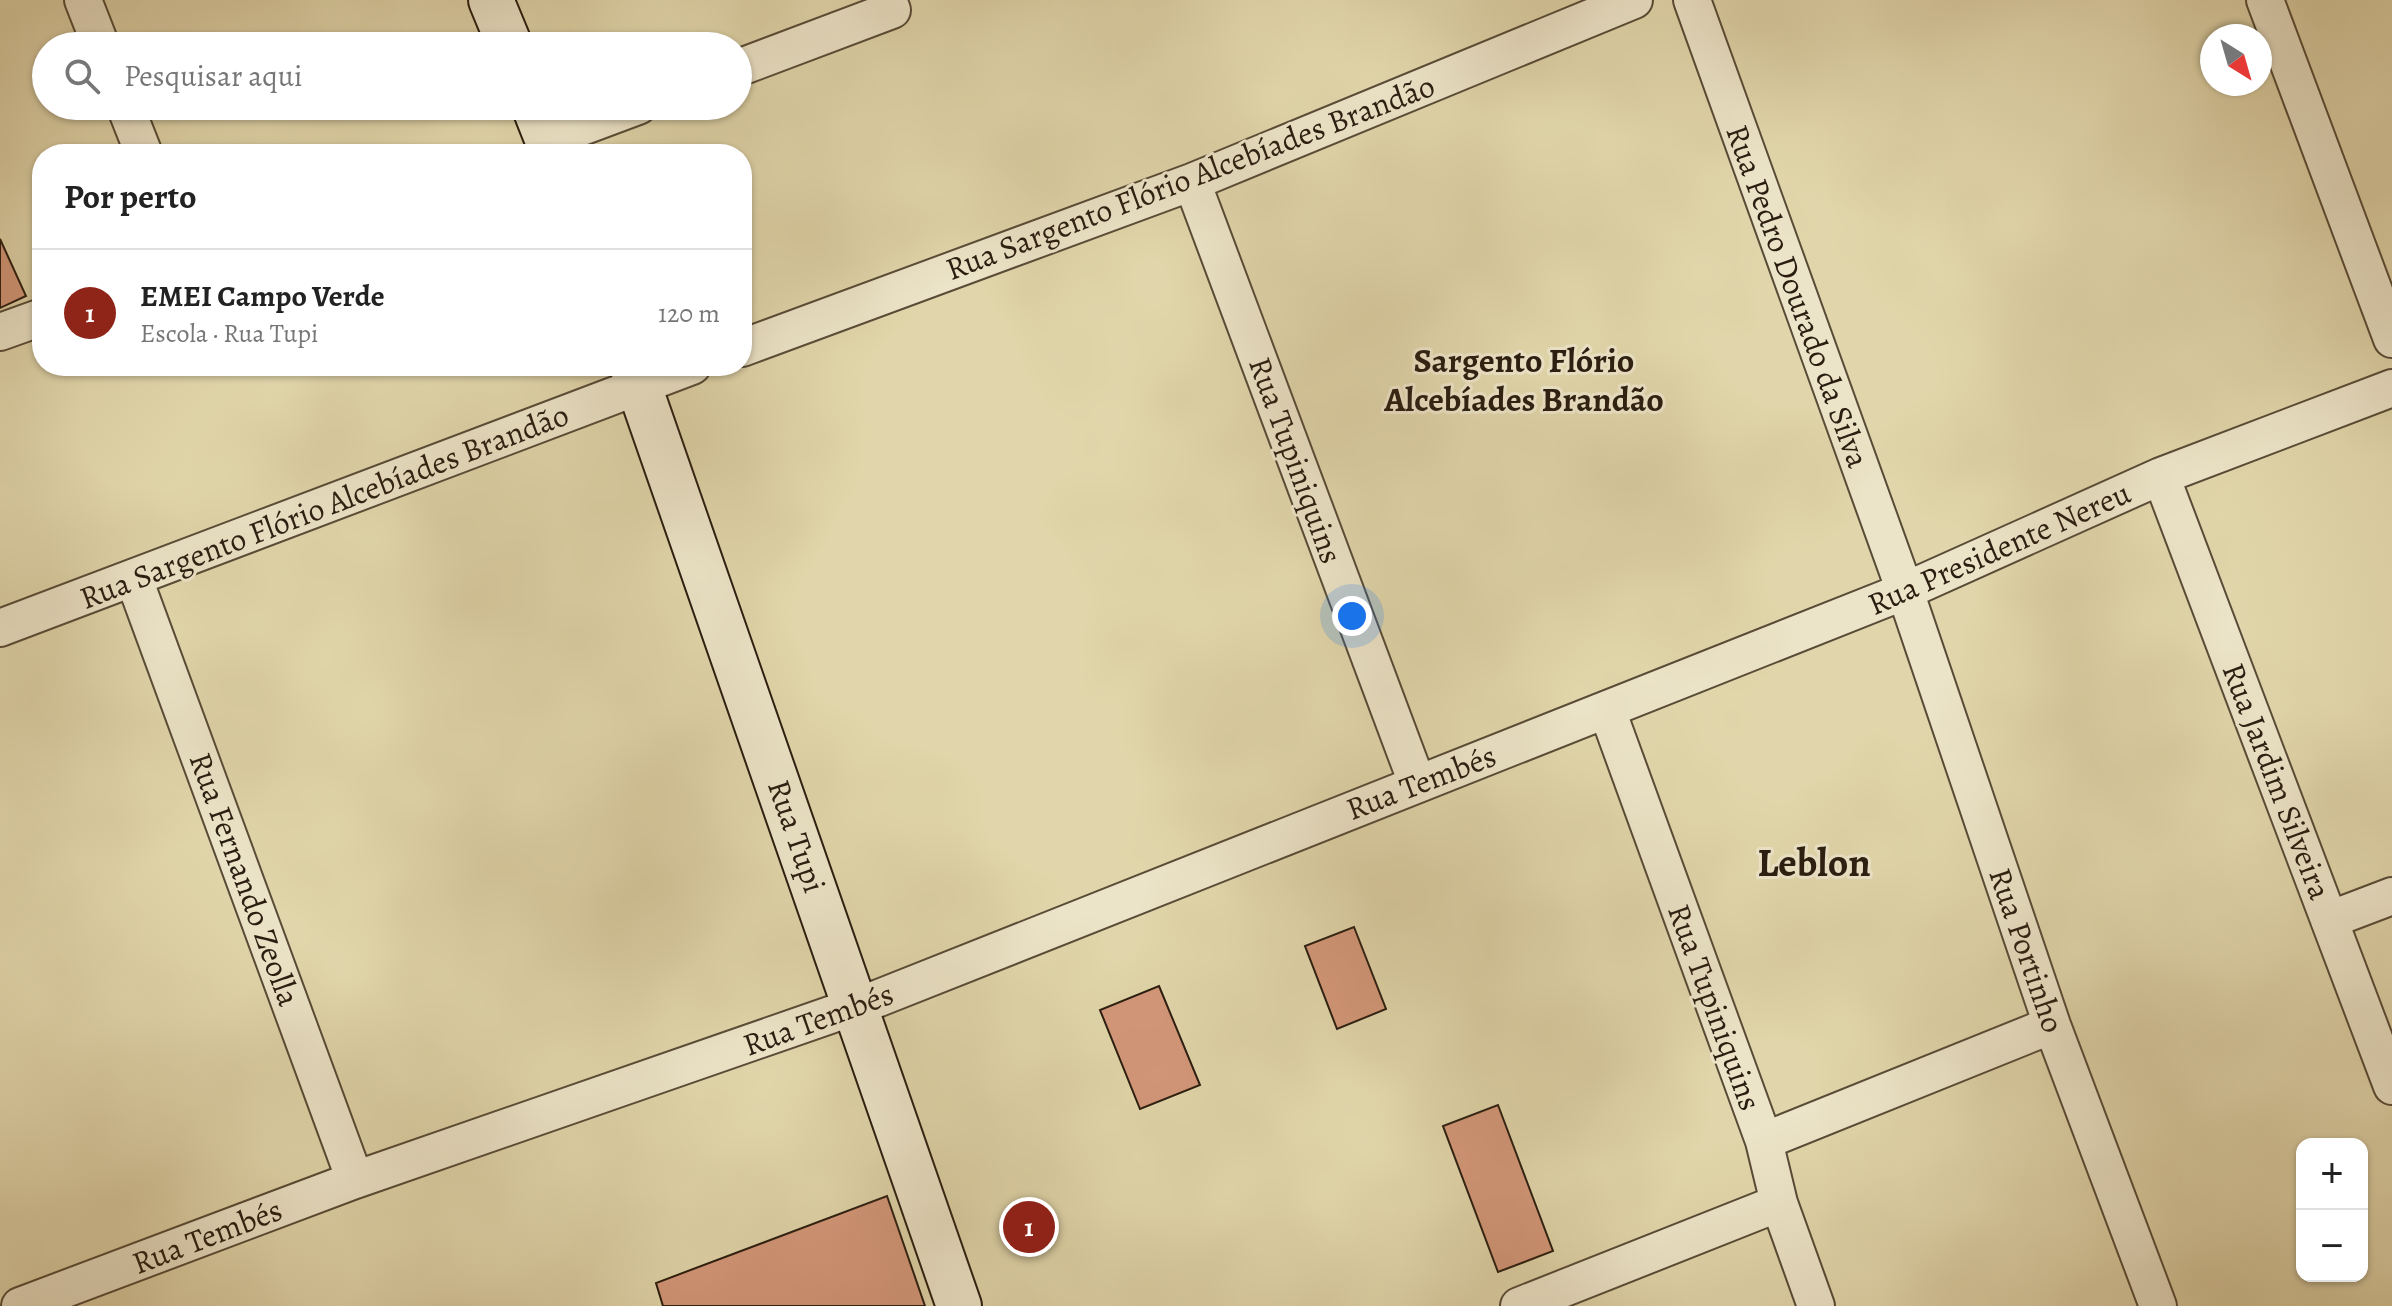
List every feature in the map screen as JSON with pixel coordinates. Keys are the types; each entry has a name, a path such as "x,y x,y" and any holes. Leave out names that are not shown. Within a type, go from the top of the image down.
{"street":[{"path":"83,0 96,32"},
{"path":"491,0 504,32"},
{"name":"Rua Sargento Flório Alcebíades Brandão","path":"752,344 1192,182 1634,0"},
{"name":"Rua Pedro Dourado da Silva","path":"1692,0 1905,591"},
{"path":"2265,0 2392,339"},
{"path":"752,62 890,5"},
{"path":"131,120 140,144"},
{"path":"545,133 590,120"},
{"name":"Rua Tupiniquins","path":"1192,182 1417,783"},
{"path":"0,332 32,321"},
{"name":"Rua Sargento Flório Alcebíades Brandão","path":"0,628 134,579 636,376"},
{"name":"Rua Tupi","path":"636,376 959,1306"},
{"name":"Rua Presidente Nereu","path":"1607,710 1905,591 2161,476 2392,388"},
{"name":"Rua Jardim Silveira","path":"2161,476 2392,1086"},
{"name":"Rua Fernando Zeolla","path":"134,579 355,1180"},
{"name":"Rua Portinho","path":"1905,591 2052,1025 2158,1306"},
{"name":"Rua Tupiniquins","path":"1607,710 1764,1141 1779,1203 1816,1306"},
{"name":"Rua Tembés","path":"20,1306 109,1291 355,1180 856,1005 1607,710"},
{"path":"2329,920 2392,896"},
{"path":"1764,1141 2052,1025"},
{"path":"1519,1306 1779,1203"}],"building":[{"path":"0,239 26,296 0,308"},
{"path":"1354,927 1386,1009 1337,1029 1305,946"},
{"path":"1159,986 1200,1085 1140,1109 1100,1010"},
{"path":"1498,1105 1553,1251 1498,1272 1443,1126"},
{"path":"887,1196 925,1306 663,1306 656,1283"}],"place":[{"name":"EMEI Campo Verde","path":"1029,1227"}],"district":[{"name":"Sargento Flório Alcebíades Brandão","path":"1524,380"},
{"name":"Leblon","path":"1814,862"}]}
